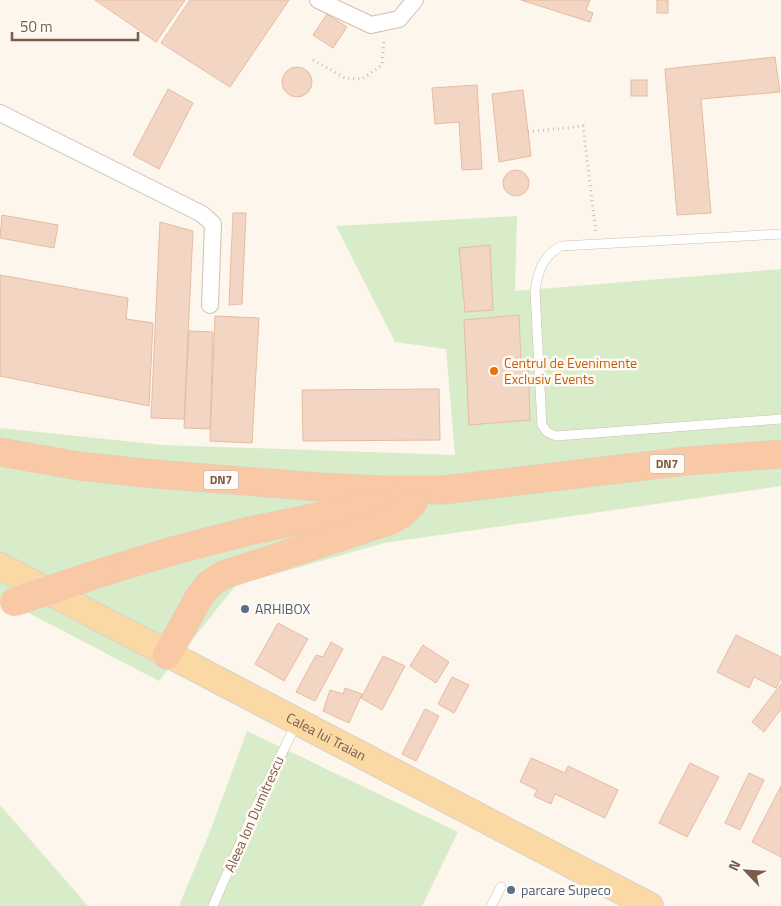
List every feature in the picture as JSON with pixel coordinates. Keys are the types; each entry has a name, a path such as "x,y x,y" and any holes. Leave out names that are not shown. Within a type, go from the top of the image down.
{"highway":[{"name":"DN7","path":"0,452 79,466 143,473 431,494"},
{"name":"DN7","path":"7,604 172,551 249,531 431,494 687,461 781,454"},
{"path":"167,655 198,599 208,585 223,575 388,521 402,514 431,494"}],"main road":[{"name":"Calea lui Traian","path":"0,566 650,906"}],"street":[{"path":"318,0 372,25 398,19 415,0"},
{"path":"0,114 202,214 213,224 210,305"}],"lane":[{"path":"781,234 562,246 554,250 544,260 538,272 535,291 542,425 547,432 556,436 781,419"},
{"name":"Aleea Ion Dumitrescu","path":"213,906 254,811 297,722"},
{"path":"491,906 501,887"}],"path":[{"path":"313,60 345,78 362,79 382,65 385,39 372,25"},
{"path":"528,132 583,126 597,244"}],"green space":[{"path":"517,216 515,291 781,269 781,486 384,543 236,585 159,681 0,598 0,428 163,445 455,455 446,349 395,342 336,226"},
{"path":"247,731 458,832 422,906 179,906 211,829"},
{"path":"0,805 88,906 0,906"}],"building":[{"path":"95,0 185,0 156,42"},
{"path":"190,0 289,0 230,87 161,43"},
{"path":"521,0 590,0 586,10 593,13 590,22"},
{"path":"657,0 668,0 668,13 657,13"},
{"path":"327,14 347,27 333,48 313,35"},
{"path":"775,57 780,92 701,99 711,213 677,215 665,69"},
{"path":"297,67 303,68 311,76 311,88 303,96 297,97 291,96 283,88 282,82 283,76 291,68"},
{"path":"631,80 647,80 647,96 631,96"},
{"path":"477,85 482,169 462,170 459,122 435,124 432,88"},
{"path":"168,89 193,103 159,169 133,155"},
{"path":"523,90 531,156 499,162 492,94"},
{"path":"516,170 525,174 529,183 525,192 516,196 507,192 503,183 507,174"},
{"path":"233,213 246,213 242,304 229,305"},
{"path":"2,215 58,225 54,248 0,238"},
{"path":"160,222 193,231 184,419 151,418"},
{"path":"490,245 493,310 465,312 459,248"},
{"path":"0,275 128,298 126,319 153,323 149,406 0,376"},
{"path":"519,315 521,362 528,360 530,420 469,425 464,320"},
{"path":"215,316 259,318 252,443 210,441"},
{"path":"189,331 213,332 210,429 184,428"},
{"path":"439,389 440,440 303,441 302,390"},
{"path":"278,623 308,639 284,681 255,664"},
{"path":"736,635 781,657 781,678 776,688 754,677 749,688 717,672"},
{"path":"331,642 343,649 315,701 296,692 316,655 323,657"},
{"path":"423,645 449,662 436,683 410,666"},
{"path":"383,656 405,666 382,710 361,698"},
{"path":"452,677 469,685 454,713 438,704"},
{"path":"781,684 781,709 764,732 752,722"},
{"path":"345,688 362,694 349,723 323,711 330,690 343,694"},
{"path":"425,709 439,716 416,761 402,754"},
{"path":"531,758 565,773 568,766 618,790 605,818 555,794 551,804 534,796 537,790 520,782"},
{"path":"690,763 719,777 687,837 659,823"},
{"path":"749,773 764,780 740,830 725,823"},
{"path":"781,786 781,857 752,842"}],"place":[{"name":"Centrul de Evenimente Exclusiv Events","path":"494,371"},
{"name":"ARHIBOX","path":"245,609"},
{"name":"parcare Supeco","path":"511,890"}]}
